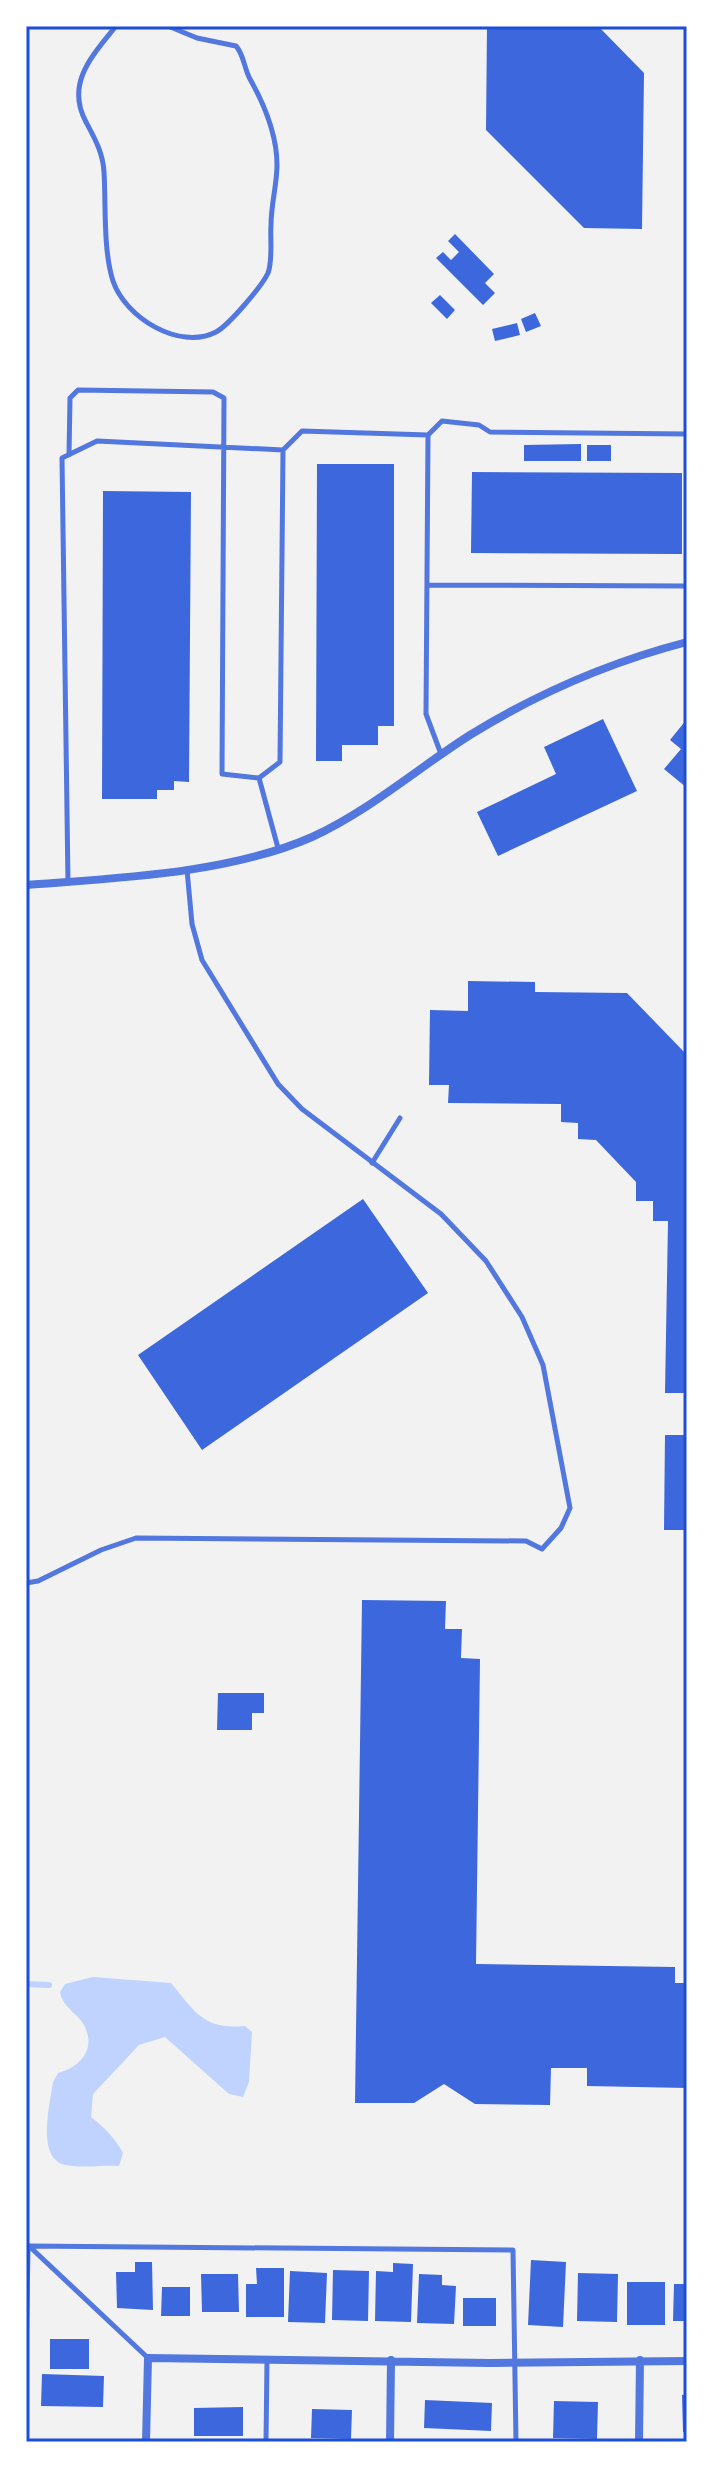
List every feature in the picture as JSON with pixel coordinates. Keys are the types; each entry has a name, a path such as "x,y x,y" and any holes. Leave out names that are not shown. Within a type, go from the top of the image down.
{"street":[{"path":"26,885 187,869 245,858 311,837 333,826 470,735 562,685 630,657 687,642"},
{"path":"146,2442 148,2358 687,2361"},
{"path":"390,2442 391,2360"},
{"path":"639,2442 640,2360"}],"lane":[{"path":"116,26 89,60 79,79 81,114 104,156 113,283 131,311 158,330 191,337 216,332 247,303 269,272 276,147 260,95 248,76 236,46 197,38 168,26"},
{"path":"69,455 70,398 78,390 213,392 224,398 222,774 259,778 280,762 283,450 302,431 428,435"},
{"path":"441,755 426,714 428,435 442,421 479,425 490,432 687,434"},
{"path":"68,882 62,458 97,441 283,450"},
{"path":"427,585 687,586"},
{"path":"259,778 278,848"},
{"path":"26,1583 38,1581 101,1550 136,1538 526,1541 542,1549 561,1528 570,1508 543,1365 522,1317 486,1261 450,1223 302,1109 278,1084 202,960 192,924 187,869"},
{"path":"372,1163 400,1118"},
{"path":"28,2246 148,2358"},
{"path":"26,2359 28,2246"},
{"path":"28,2246 513,2250 516,2442"},
{"path":"266,2442 267,2359"}],"water":[{"path":"93,1977 171,1983 194,2010 210,2022 245,2026 252,2032 249,2082 243,2097 229,2094 165,2037 139,2045 93,2094 91,2117 109,2133 123,2153 119,2166 75,2166 54,2159 47,2140 53,2082 58,2073 73,2067 84,2057 88,2043 85,2027 64,2003 60,1992 65,1984"}],"building":[{"path":"487,26 598,26 644,73 642,229 584,228 486,130"},
{"path":"455,234 494,274 485,283 495,293 483,305 436,258 443,252 451,260 459,252 448,241"},
{"path":"440,295 455,310 447,319 431,303"},
{"path":"535,313 541,326 526,332 521,319"},
{"path":"517,323 520,335 495,341 492,329"},
{"path":"581,444 581,461 524,461 524,445"},
{"path":"587,445 611,445 611,461 587,461"},
{"path":"317,464 394,464 394,726 378,726 378,745 342,745 342,761 316,761"},
{"path":"472,472 682,473 682,554 471,553"},
{"path":"103,491 191,492 189,782 174,781 174,790 157,790 157,799 102,799"},
{"path":"603,719 637,791 498,856 477,812 556,774 544,747"},
{"path":"687,719 687,788 664,769 681,749 670,740"},
{"path":"468,981 535,982 535,992 627,993 687,1055 687,1393 665,1393 668,1221 653,1221 653,1201 636,1201 636,1182 596,1140 578,1139 578,1123 561,1122 561,1104 448,1103 449,1085 429,1085 430,1010 468,1011"},
{"path":"363,1199 428,1293 202,1450 138,1355"},
{"path":"665,1435 687,1435 687,1530 664,1530"},
{"path":"362,1600 446,1601 445,1629 462,1629 461,1658 480,1659 476,1964 675,1967 675,1983 687,1983 687,2088 587,2086 587,2068 551,2068 550,2105 475,2104 444,2084 414,2103 355,2103"},
{"path":"218,1693 264,1693 264,1713 252,1713 252,1730 217,1730"},
{"path":"531,2260 566,2262 563,2327 528,2325"},
{"path":"135,2262 152,2262 153,2310 117,2308 116,2272 135,2272"},
{"path":"393,2263 413,2264 411,2322 375,2321 376,2271 393,2272"},
{"path":"256,2268 284,2268 284,2317 246,2317 246,2284 257,2284"},
{"path":"333,2270 369,2271 368,2321 332,2320"},
{"path":"290,2271 327,2273 325,2323 288,2322"},
{"path":"578,2273 618,2274 617,2322 577,2321"},
{"path":"201,2274 238,2274 239,2312 202,2312"},
{"path":"419,2274 442,2275 442,2285 456,2286 454,2324 417,2323"},
{"path":"627,2282 665,2282 665,2325 627,2325"},
{"path":"674,2284 687,2284 687,2321 673,2321"},
{"path":"162,2287 190,2287 190,2316 161,2316"},
{"path":"463,2298 496,2298 496,2326 463,2326"},
{"path":"50,2339 89,2339 89,2369 50,2369"},
{"path":"42,2374 104,2376 103,2407 41,2406"},
{"path":"687,2394 687,2432 683,2432 682,2395"},
{"path":"425,2400 492,2403 491,2431 424,2428"},
{"path":"554,2401 598,2402 597,2439 553,2438"},
{"path":"243,2407 243,2436 194,2436 194,2408"},
{"path":"312,2409 352,2410 351,2439 311,2438"}],"waterway":[{"path":"26,1984 49,1985"}]}
